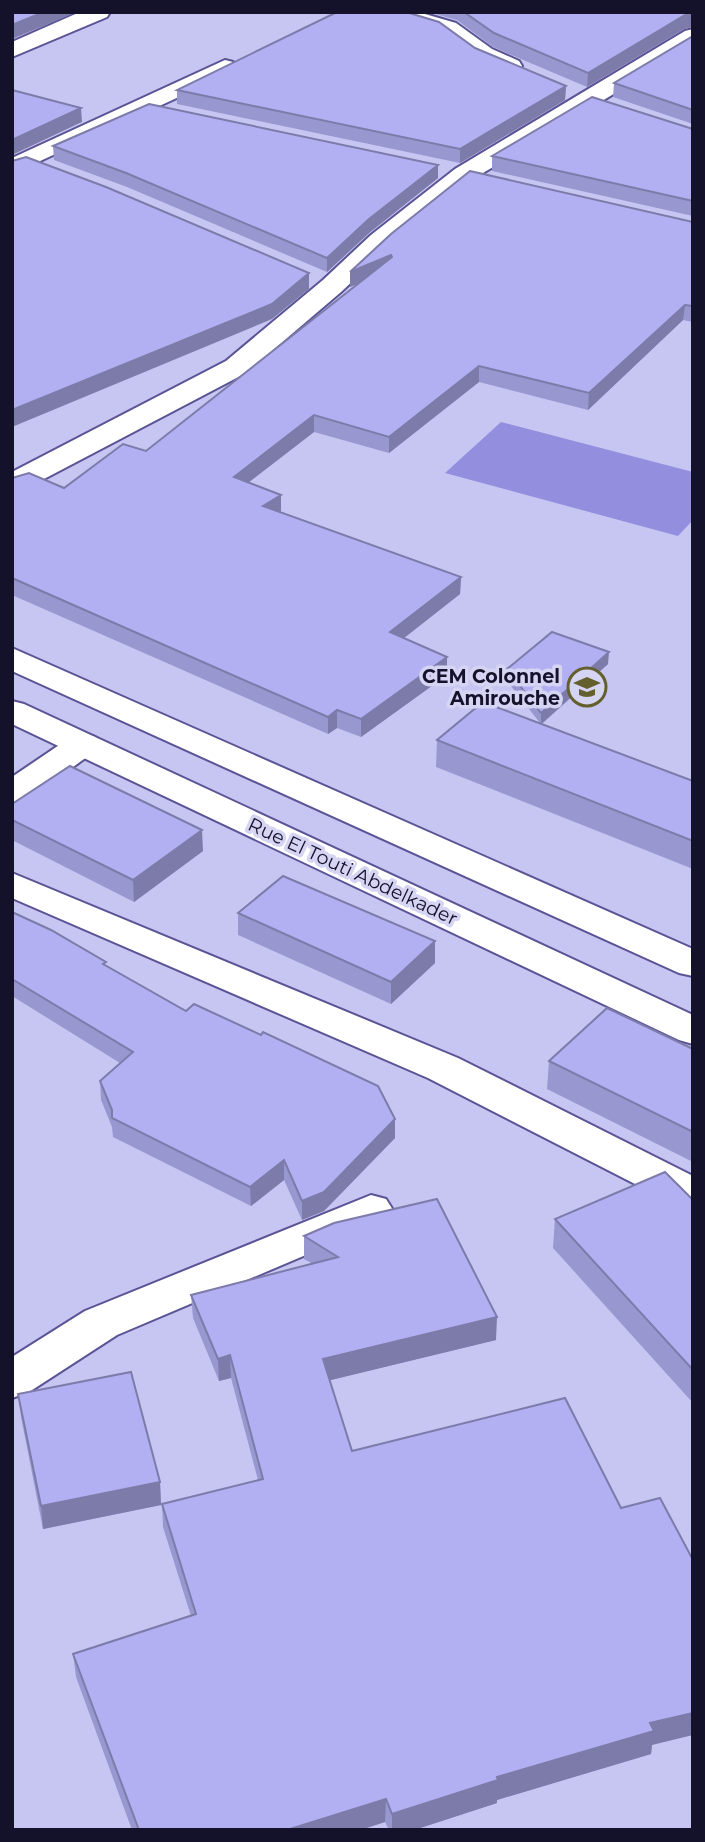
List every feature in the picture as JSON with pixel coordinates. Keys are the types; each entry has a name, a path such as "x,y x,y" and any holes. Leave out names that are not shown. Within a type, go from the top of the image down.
{"street":[{"path":"12,50 99,12"},
{"path":"394,12 448,28 484,54 535,76"},
{"path":"12,484 236,367 332,286 380,241 464,174 586,98 693,36"},
{"path":"19,164 242,59"},
{"path":"561,87 622,110"},
{"path":"144,106 184,115"},
{"path":"75,110 113,120"},
{"path":"19,164 52,170"},
{"path":"438,168 499,182"},
{"path":"307,275 332,286"},
{"path":"12,658 693,964"},
{"name":"Rue El Touti Abdelkader","path":"12,711 693,1031"},
{"path":"12,794 83,744"},
{"path":"12,884 443,1068 693,1195"},
{"path":"12,1380 101,1323 371,1210"}],"shaded area":[{"path":"501,422 693,472 693,520 678,536 445,473"}],"building":[{"path":"12,12 44,12 12,25"},
{"path":"337,12 406,12 439,22 475,48 566,86 460,149 177,90"},
{"path":"464,12 693,14 685,15 588,73 494,33"},
{"path":"693,36 693,110 614,83"},
{"path":"12,90 81,108 12,140"},
{"path":"592,97 693,129 693,201 492,156"},
{"path":"149,104 438,165 369,219 327,258 126,173 53,146"},
{"path":"26,157 106,187 309,273 272,304 12,410 12,161"},
{"path":"470,171 693,222 693,306 685,305 589,393 479,366 389,437 314,415 234,477 281,495 263,506 461,577 390,632 447,657 361,719 337,710 328,717 12,578 12,478 29,473 64,488 123,444 146,451 392,257 391,255 350,272 391,234"},
{"path":"552,632 609,652 541,713 507,669"},
{"path":"483,702 693,781 693,841 437,740"},
{"path":"70,766 202,830 133,880 12,820 12,804"},
{"path":"283,876 435,941 391,982 238,913"},
{"path":"12,912 51,930 106,962 103,964 186,1011 194,1004 261,1035 263,1032 378,1086 395,1119 324,1192 302,1201 284,1160 250,1187 112,1118 112,1110 100,1081 133,1052 12,979"},
{"path":"607,1008 693,1049 693,1132 549,1061"},
{"path":"665,1172 693,1200 693,1370 555,1219"},
{"path":"437,1199 497,1317 323,1359 352,1451 565,1398 621,1508 660,1498 693,1560 693,1713 650,1723 654,1731 497,1777 498,1780 392,1814 386,1799 287,1830 139,1830 73,1654 196,1614 162,1504 263,1479 230,1355 218,1359 191,1295 338,1257 304,1236 334,1223"},
{"path":"131,1372 160,1482 41,1506 18,1394"}],"place":[{"name":"CEM Colonnel Amirouche","path":"587,687"}]}
